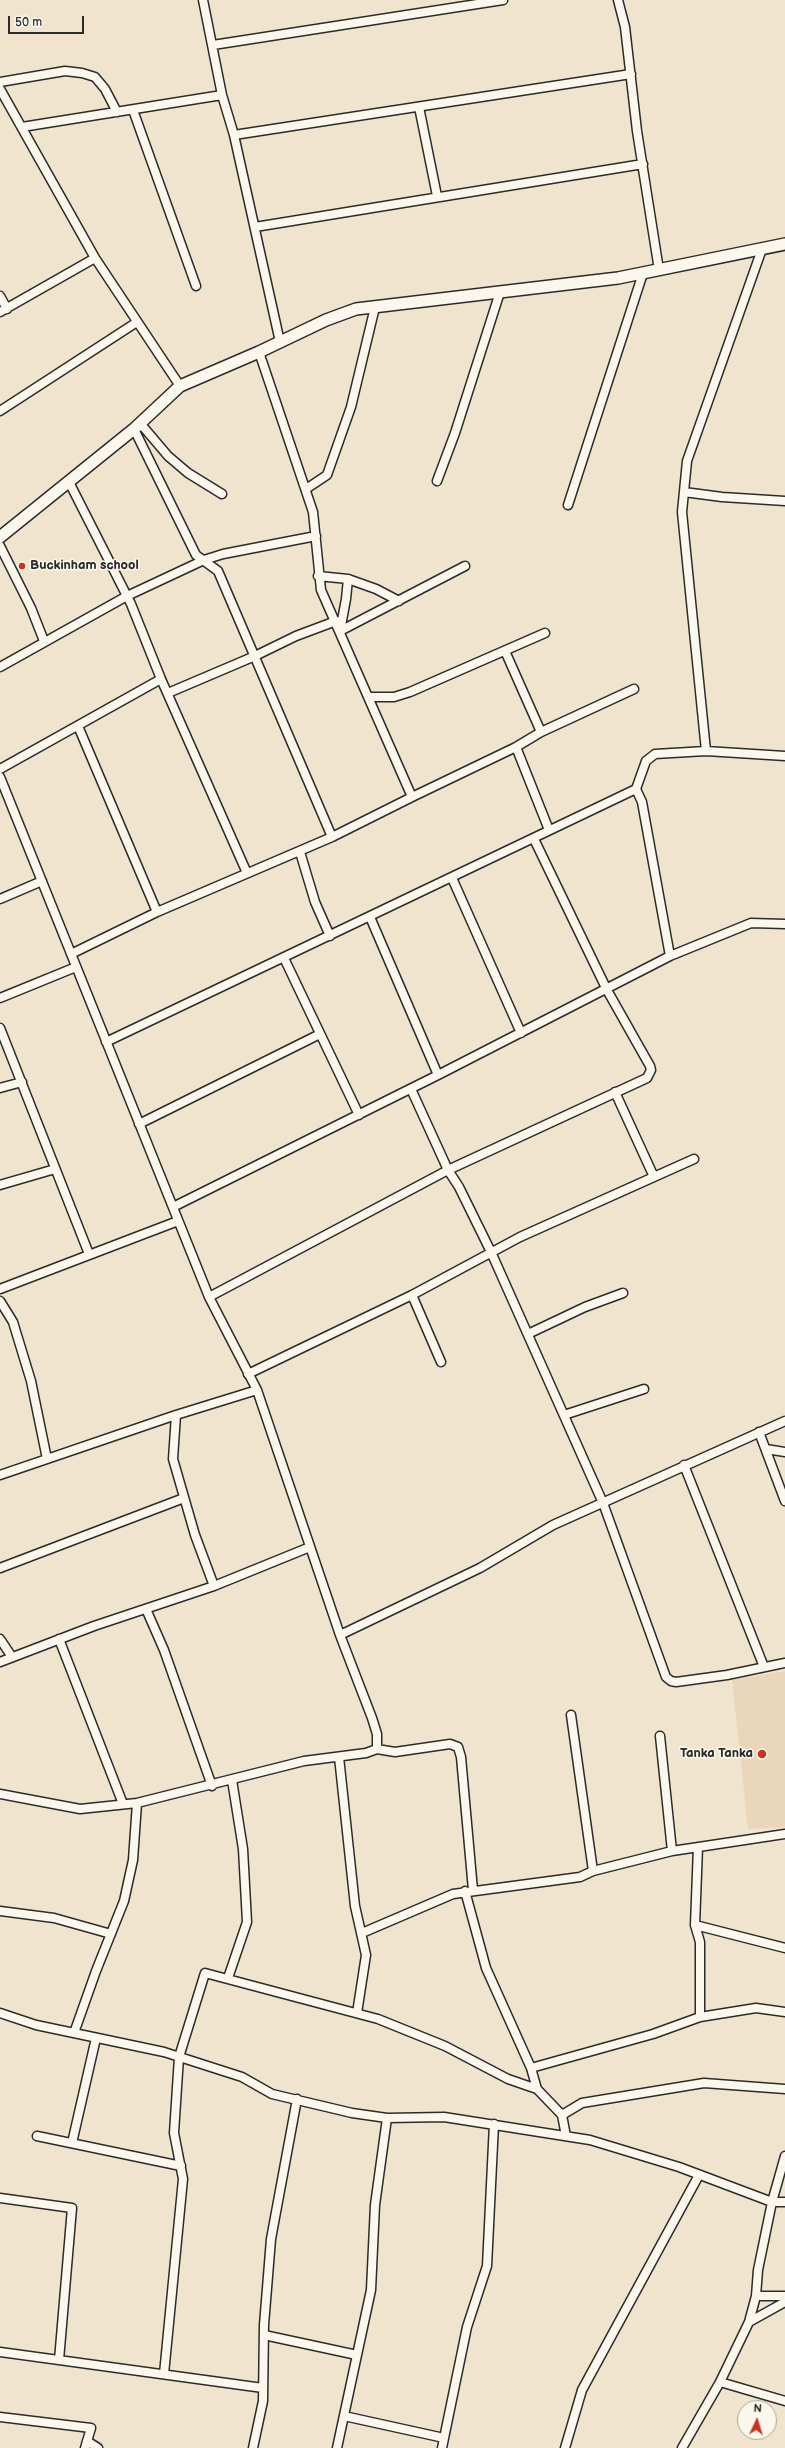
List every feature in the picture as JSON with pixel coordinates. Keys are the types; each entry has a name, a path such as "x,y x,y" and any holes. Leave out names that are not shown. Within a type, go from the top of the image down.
{"street":[{"path":"203,0 222,95 234,135 280,342"},
{"path":"213,45 503,0"},
{"path":"618,0 625,27 659,270"},
{"path":"0,82 65,71 82,73 95,77 105,89 117,112"},
{"path":"234,135 631,74"},
{"path":"0,88 95,258 180,386"},
{"path":"22,127 222,95"},
{"path":"419,107 437,196"},
{"path":"132,110 196,286"},
{"path":"255,227 437,196 643,164"},
{"path":"0,536 137,426 180,386 259,352 326,320 356,309 643,273 785,244"},
{"path":"706,750 682,512 687,461 762,249"},
{"path":"0,296 3,310 95,258"},
{"path":"568,505 643,273"},
{"path":"437,481 455,433 500,292"},
{"path":"306,489 327,475 351,407 375,307"},
{"path":"0,411 137,322"},
{"path":"259,352 313,512 318,576 321,590 336,621 412,797"},
{"path":"137,426 188,473 222,494"},
{"path":"137,426 196,555 218,571 332,837"},
{"path":"69,482 127,596 161,679 247,873"},
{"path":"684,492 722,497 785,500"},
{"path":"0,667 44,641 127,596 204,560 223,554 316,536"},
{"path":"0,546 31,608 44,641"},
{"path":"340,631 399,602 465,566"},
{"path":"318,576 348,579 376,589 399,602"},
{"path":"340,631 348,579"},
{"path":"168,693 255,656 296,636 336,621"},
{"path":"369,697 394,697 410,692 545,633"},
{"path":"505,651 541,732"},
{"path":"0,769 161,679"},
{"path":"71,954 157,912 332,837 516,747 541,732 634,689"},
{"path":"78,726 157,912"},
{"path":"516,747 549,830"},
{"path":"670,956 642,802 636,789 646,761 655,754 706,750 785,756"},
{"path":"0,777 3,795 42,882 209,1297 257,1390 340,1635 372,1718 376,1734 377,1749"},
{"path":"106,1042 636,789"},
{"path":"209,1297 448,1170 647,1078 651,1070 624,1016 607,990 534,839"},
{"path":"300,852 316,902 330,936"},
{"path":"452,878 521,1033"},
{"path":"0,899 42,882"},
{"path":"370,917 438,1076"},
{"path":"173,1207 438,1076 607,990 670,956 751,924 785,924"},
{"path":"284,958 359,1115"},
{"path":"0,998 76,967"},
{"path":"0,1028 89,1254"},
{"path":"139,1124 320,1034"},
{"path":"0,1088 22,1082"},
{"path":"411,1089 448,1170 491,1252 603,1503 666,1677 670,1681 727,1675 785,1663"},
{"path":"615,1092 654,1177"},
{"path":"248,1374 412,1295 491,1252 694,1159"},
{"path":"0,1185 55,1169"},
{"path":"0,1289 178,1221"},
{"path":"528,1334 585,1307 623,1293"},
{"path":"412,1295 441,1362"},
{"path":"0,1301 13,1322 31,1381 47,1459"},
{"path":"564,1415 644,1389"},
{"path":"0,1475 176,1415 257,1390"},
{"path":"176,1415 173,1459 184,1498 214,1586"},
{"path":"340,1635 480,1568 553,1525 785,1421"},
{"path":"759,1432 785,1501"},
{"path":"766,1449 785,1452"},
{"path":"684,1466 764,1667"},
{"path":"0,1568 184,1498"},
{"path":"0,1662 59,1639 214,1586 310,1547"},
{"path":"146,1609 164,1650 212,1786"},
{"path":"0,1639 12,1657"},
{"path":"59,1639 123,1804"},
{"path":"571,1715 593,1871"},
{"path":"660,1736 672,1851"},
{"path":"0,1794 80,1809 136,1803 212,1786 304,1761 366,1753 377,1749 395,1752 450,1744 458,1747 466,1809 469,1891 486,1968 531,2068 537,2089"},
{"path":"339,1757 355,1906 366,1955 357,2013"},
{"path":"228,1978 247,1922 243,1849 232,1780"},
{"path":"74,2033 124,1901 133,1860 136,1803"},
{"path":"362,1933 453,1894 580,1877 593,1871 672,1851 785,1834"},
{"path":"698,1846 695,1924 700,1942 700,2017"},
{"path":"0,1911 54,1918 111,1934"},
{"path":"695,1924 785,1948"},
{"path":"164,2374 183,2178 174,2133 179,2057 205,1973 378,2019 445,2046 508,2079 537,2089 562,2115 566,2136"},
{"path":"531,2068 653,2034 700,2017 756,2008 785,2012"},
{"path":"0,2013 36,2025 179,2057 242,2077 272,2094 297,2099 352,2114 387,2118 444,2117 590,2140 699,2175 772,2202 785,2202"},
{"path":"72,2143 96,2038"},
{"path":"562,2115 582,2103 704,2083 785,2089"},
{"path":"253,2448 263,2401 264,2335 271,2239 297,2099"},
{"path":"337,2448 371,2290 375,2205 387,2118"},
{"path":"442,2448 467,2327 487,2266 494,2124"},
{"path":"37,2136 181,2166"},
{"path":"682,2448 720,2382 749,2322 756,2296 758,2270 772,2202 785,2156"},
{"path":"565,2448 582,2390 699,2175"},
{"path":"0,2198 72,2208 60,2360"},
{"path":"756,2296 785,2296"},
{"path":"749,2322 785,2302"},
{"path":"264,2335 357,2355"},
{"path":"0,2352 263,2388"},
{"path":"720,2382 785,2400"},
{"path":"0,2416 90,2428 86,2445 98,2448"},
{"path":"344,2416 444,2438"}],"shaded area":[{"name":"Tanka Tanka","path":"785,1671 785,1827 748,1829 732,1680"}],"place":[{"name":"Buckinham school","path":"22,566"},
{"name":"Tanka Tanka","path":"762,1754"}]}
